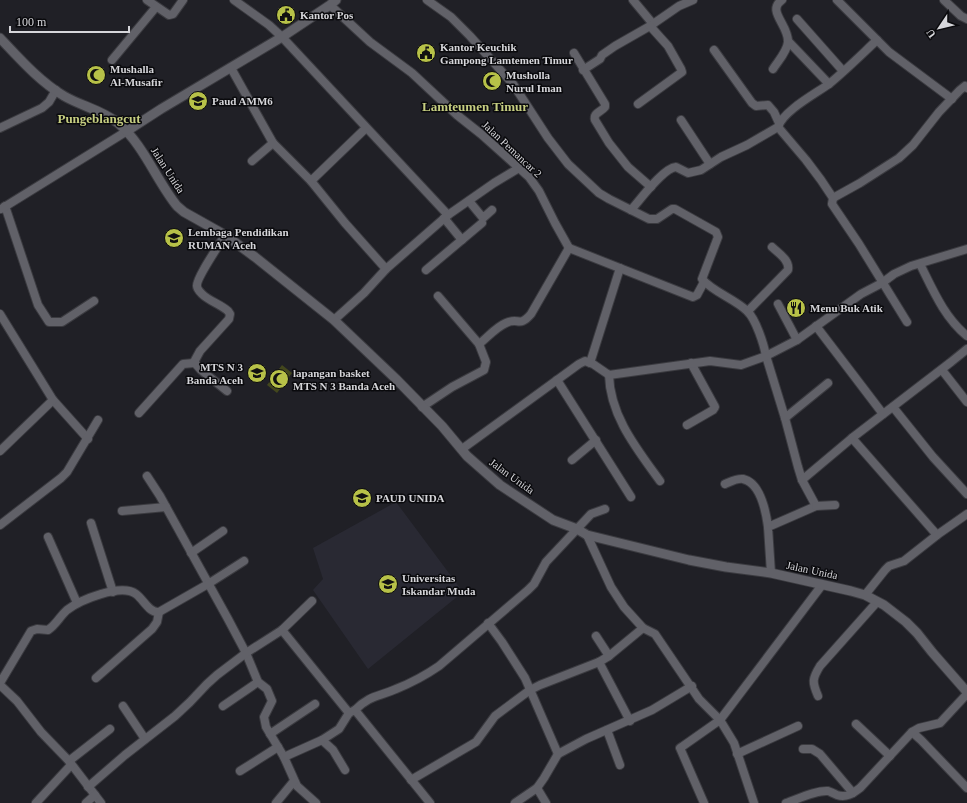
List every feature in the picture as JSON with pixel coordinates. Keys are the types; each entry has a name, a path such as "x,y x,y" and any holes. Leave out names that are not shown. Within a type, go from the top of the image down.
{"street":[{"path":"147,0 166,14 171,15 183,0"},
{"path":"234,0 269,25 282,37 446,216 462,240"},
{"path":"427,0 450,17 470,36 513,84 548,138 568,164 599,193 649,219 657,219 672,209 675,209 716,232 718,238 701,277 704,282 748,311 764,346 802,480 816,506"},
{"path":"633,0 668,46 682,72 638,104"},
{"path":"583,70 600,59 605,53 652,25 682,2 693,0"},
{"path":"773,69 784,52 788,41 786,29 775,8 777,3 782,0"},
{"path":"837,0 889,52 952,99"},
{"path":"944,0 961,16 967,19"},
{"path":"94,301 62,322 49,322 38,305 2,208 161,109 282,37 333,3"},
{"name":"Jalan Pemancar 2","path":"333,3 370,42 412,73 457,115 481,134 529,177 539,191 555,223 570,248"},
{"path":"112,60 156,7"},
{"path":"797,19 843,71"},
{"name":"Jalan Unida","path":"0,38 30,69 56,90 72,100 109,116 127,131 177,206 184,212 225,235 334,320 396,379 442,426 477,465 500,485 553,520 577,529 587,535 689,560 770,573 865,595 895,613 917,633 967,693"},
{"path":"631,210 650,187 669,169 676,167 688,173 701,170 778,125 786,114 829,84 877,40"},
{"path":"788,41 829,84"},
{"path":"714,50 752,103 756,106 768,105 774,112 778,125 806,160 833,198 832,204 859,244 907,322"},
{"path":"574,52 605,107 596,114 594,117 595,120 609,143 628,167 650,187"},
{"path":"231,68 274,143 311,181 344,223 386,269"},
{"path":"833,198 899,158 914,145 939,112 960,90 965,86 967,88"},
{"path":"0,128 42,108 56,90"},
{"path":"681,120 710,164"},
{"path":"311,181 366,128"},
{"path":"252,161 274,143"},
{"path":"334,320 364,293 386,269 446,216 494,183 519,168"},
{"path":"469,201 483,218 492,210"},
{"path":"426,270 482,223"},
{"path":"194,363 200,351 229,319 230,314 226,308 200,293 197,287 198,281 206,266 225,235"},
{"path":"748,311 788,270 788,264 772,247"},
{"path":"479,344 505,323 526,320 570,248 693,297 697,295 704,282"},
{"path":"462,449 585,361 610,375 710,361 741,365 766,356 797,340 861,294 882,283 894,274 911,266 967,249"},
{"path":"920,264 949,318 967,336"},
{"path":"590,363 620,268"},
{"path":"422,407 452,386 484,370 486,367 486,362 479,344 438,296"},
{"path":"778,304 797,340"},
{"path":"0,314 53,400 69,420 88,439"},
{"path":"816,326 883,414"},
{"path":"802,480 852,438 942,370 967,349"},
{"path":"139,413 183,364 194,363 227,391"},
{"path":"687,425 713,410 715,407 690,363"},
{"path":"942,370 967,402"},
{"path":"610,375 612,399 622,423 637,449 660,481"},
{"path":"557,380 631,497"},
{"path":"785,418 828,382"},
{"path":"0,451 53,400"},
{"path":"892,407 933,457 967,494"},
{"path":"0,525 67,472 98,420"},
{"path":"852,438 937,535"},
{"path":"572,460 596,440"},
{"path":"147,476 166,507 246,653 258,682 267,689 271,697 271,705 264,717 266,727 284,757 294,780 302,791 316,803"},
{"path":"725,484 739,479 744,479 759,493 766,510 770,573"},
{"path":"768,527 816,506 835,505"},
{"path":"122,512 166,507"},
{"path":"284,757 322,740 339,729 362,702 369,698 394,690 429,673 528,590 534,584 546,562 591,514 605,509"},
{"path":"865,595 884,570 889,566 904,561 967,514"},
{"path":"91,522 113,592"},
{"path":"191,553 223,531"},
{"path":"587,535 612,587 624,607 643,628 655,634 692,686 699,699 720,720 730,735 754,803"},
{"path":"48,537 78,603"},
{"path":"101,803 70,763 17,701 0,684 31,631 37,629 48,630 60,616 78,603 113,592 126,591 135,593 151,610 159,612 208,584 244,561"},
{"path":"704,803 680,748 720,720 822,585"},
{"path":"88,786 190,702 207,684 246,653 282,630 312,601"},
{"path":"818,696 813,684 813,677 820,666 878,602"},
{"path":"96,678 152,629 157,622 159,612"},
{"path":"488,623 525,678 558,754"},
{"path":"411,780 476,742 495,716 530,690 599,662 609,656 643,628"},
{"path":"282,630 430,803"},
{"path":"596,636 609,656"},
{"path":"599,662 630,721"},
{"path":"223,706 258,682"},
{"path":"515,803 536,788 544,778 558,754 586,739 630,721 652,710 692,686"},
{"path":"786,803 813,794 829,791 841,796 848,796 853,793 860,788 912,732 919,728 940,723 967,693"},
{"path":"270,734 315,704"},
{"path":"123,706 145,739"},
{"path":"856,724 890,756"},
{"path":"737,754 798,726"},
{"path":"36,803 70,763 110,729"},
{"path":"607,730 620,765"},
{"path":"912,732 967,788"},
{"path":"322,740 333,750 346,770"},
{"path":"240,771 278,747"},
{"path":"803,750 812,749 820,754 853,793"},
{"path":"276,803 294,780"},
{"path":"536,788 546,803"},
{"path":"86,803 95,795"}],"shaded area":[{"name":"Universitas Iskandar Muda","path":"396,502 463,592 368,669 313,590 323,579 313,548"}],"green space":[{"name":"lapangan basket MTS N 3 Banda Aceh","path":"282,365 292,373 277,393 267,385"}],"place":[{"name":"Kantor Pos","path":"286,15"},
{"name":"Kantor Keuchik Gampong Lamtemen Timur","path":"426,53"},
{"name":"Mushalla Al-Musafir","path":"96,75"},
{"name":"Musholla Nurul Iman","path":"492,81"},
{"name":"Paud AMM6","path":"198,101"},
{"name":"Lembaga Pendidikan RUMAN Aceh","path":"174,238"},
{"name":"Menu Buk Atik","path":"796,308"},
{"name":"MTS N 3 Banda Aceh","path":"257,373"},
{"name":"lapangan basket MTS N 3 Banda Aceh","path":"279,379"},
{"name":"PAUD UNIDA","path":"362,498"},
{"name":"Universitas Iskandar Muda","path":"388,584"}],"district":[{"name":"Lamteumen Timur","path":"475,106"},
{"name":"Pungeblangcut","path":"99,118"}]}
